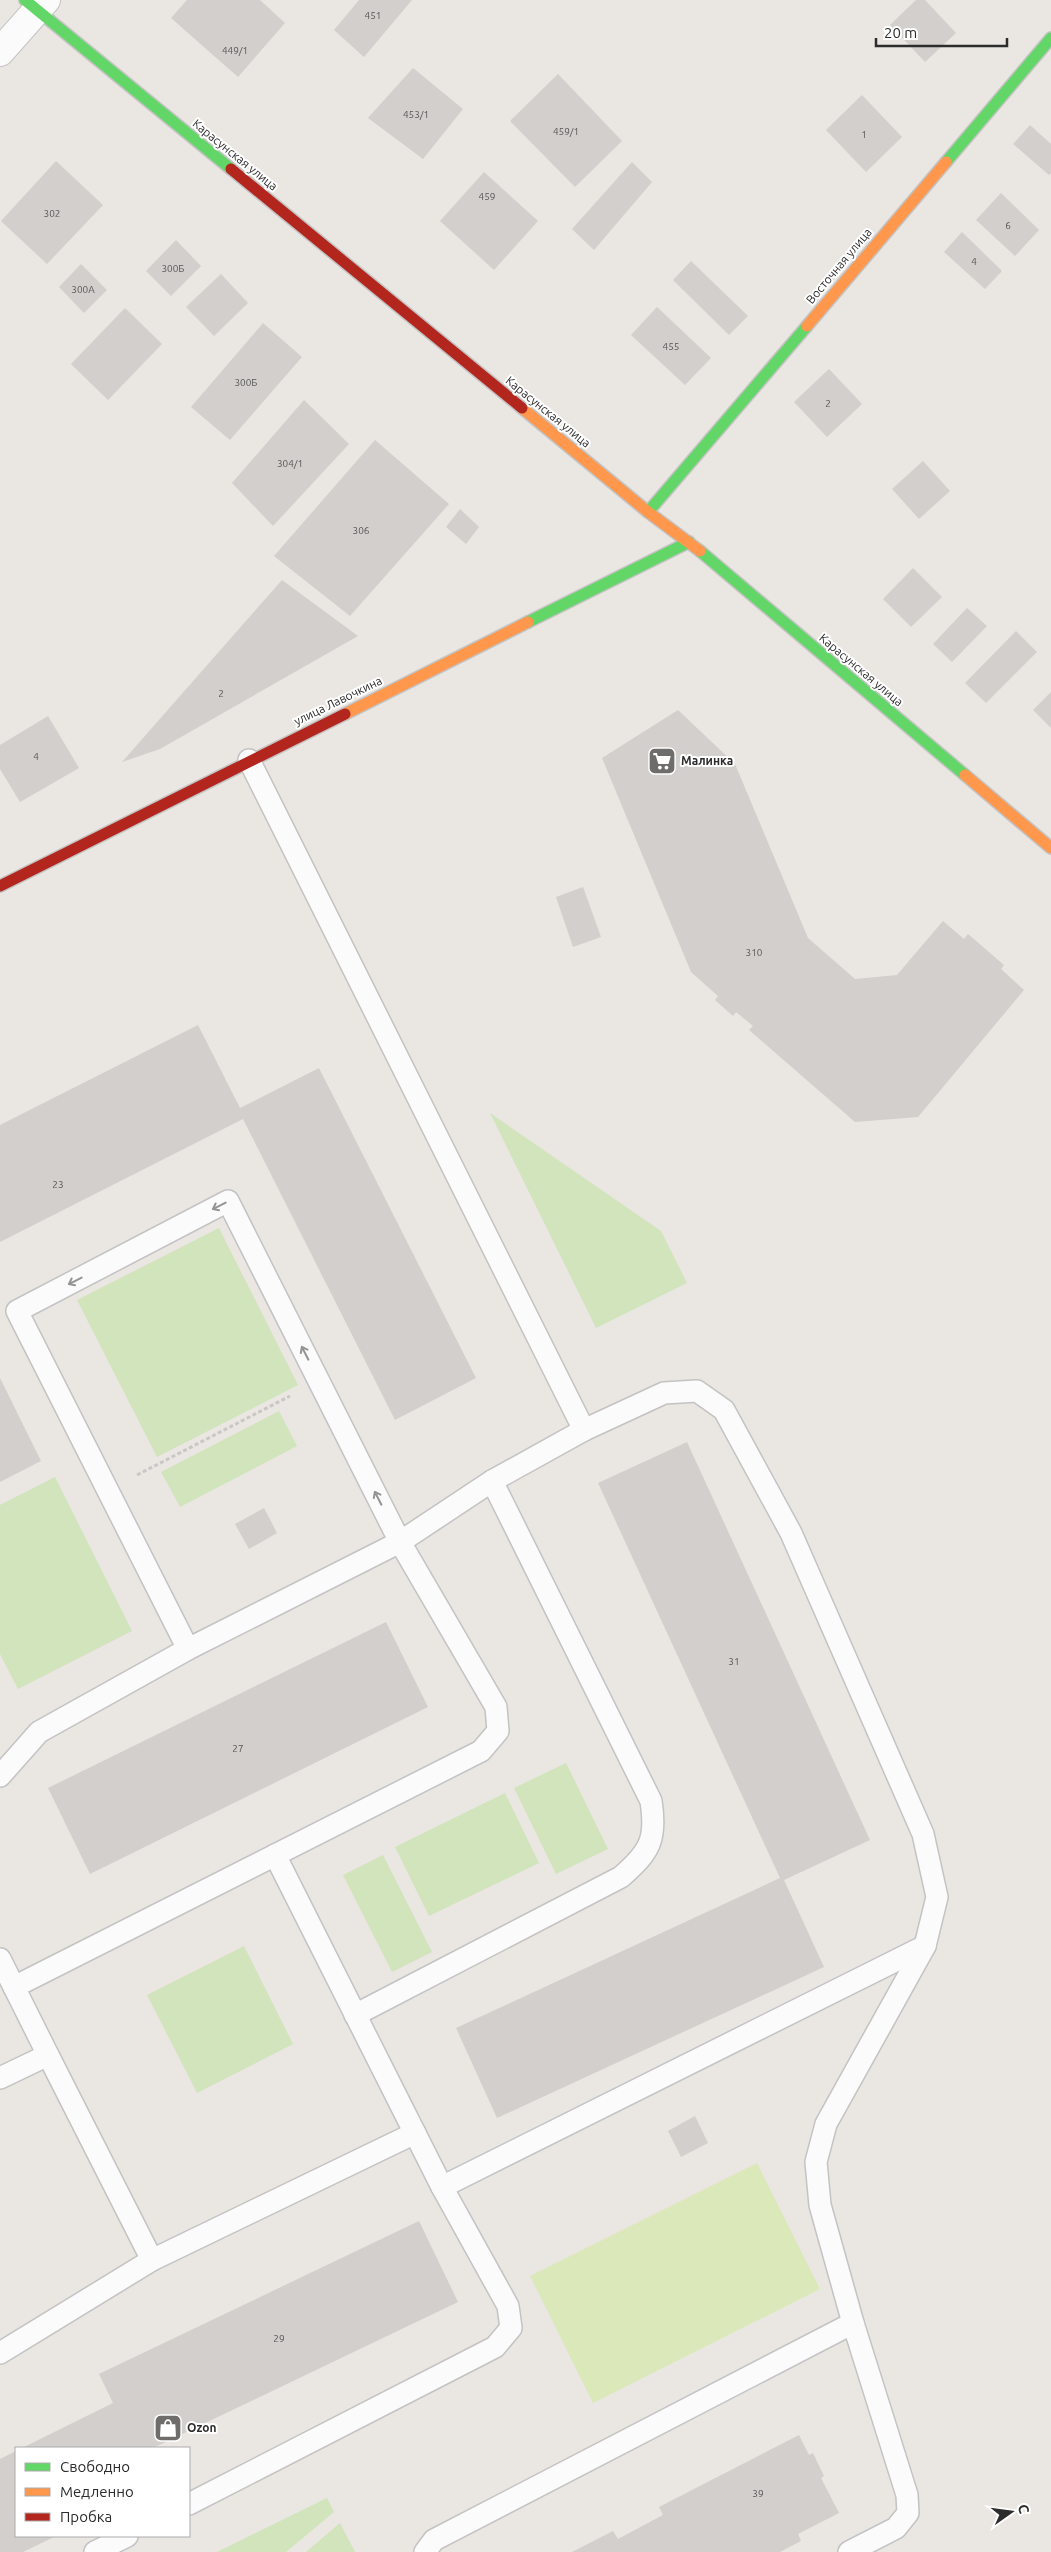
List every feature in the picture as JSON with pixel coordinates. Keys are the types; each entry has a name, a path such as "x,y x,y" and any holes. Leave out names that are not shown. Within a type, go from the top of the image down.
{"street":[{"path":"0,52 36,3"},
{"name":"Карасунская улица","path":"36,3 648,512 689,542 1051,848"},
{"name":"Восточная улица","path":"648,512 1051,38"},
{"name":"улица Лавочкина","path":"0,886 249,760 689,542"}],"lane":[{"path":"249,760 584,1430"},
{"path":"14,1987 481,1751 498,1731 496,1707 400,1542 228,1201 17,1311 188,1649"},
{"path":"0,1776 39,1732 188,1649 400,1542 492,1481 584,1430 664,1393 697,1391 724,1410 791,1533 923,1834 937,1897 925,1946 826,2124 816,2162 820,2205 853,2324 907,2495 908,2513 896,2528 849,2552"},
{"path":"355,2015 621,1877 638,1862 652,1843 655,1824 652,1801 492,1481"},
{"path":"190,2503 495,2347 511,2328 508,2306 442,2187 275,1855"},
{"path":"442,2187 925,1946"},
{"path":"0,1959 152,2260"},
{"path":"0,2078 48,2055"},
{"path":"0,2353 152,2260 415,2133"},
{"path":"425,2552 434,2540 853,2324"},
{"path":"95,2552 125,2537"}],"path":[{"path":"108,1490 319,1381"}],"green space":[{"path":"490,1113 661,1231 687,1283 596,1328"},
{"path":"219,1228 298,1385 157,1457 77,1300"},
{"path":"279,1411 297,1446 180,1507 161,1472"},
{"path":"55,1477 132,1631 18,1689 0,1654 0,1505"},
{"path":"566,1763 608,1849 556,1874 514,1788"},
{"path":"505,1793 539,1863 429,1916 395,1847"},
{"path":"383,1855 432,1952 392,1972 343,1875"},
{"path":"244,1946 293,2044 197,2093 147,1995"},
{"path":"757,2163 820,2289 593,2403 530,2276"},
{"path":"327,2498 334,2512 286,2552 217,2552"},
{"path":"340,2523 355,2552 306,2552"}],"building":[{"path":"187,0 260,0 285,23 238,77 171,18"},
{"path":"359,0 412,0 364,57 334,30"},
{"path":"916,0 925,0 956,33 925,62 890,25"},
{"path":"413,68 463,109 423,159 368,118"},
{"path":"558,74 622,141 575,187 510,121"},
{"path":"862,95 902,137 866,172 826,130"},
{"path":"1030,125 1051,144 1051,173 1049,175 1013,144"},
{"path":"56,161 103,205 47,264 1,221"},
{"path":"632,162 652,182 594,250 572,229"},
{"path":"484,172 538,221 494,270 440,221"},
{"path":"1001,193 1039,230 1015,256 976,220"},
{"path":"962,232 1002,271 985,289 944,252"},
{"path":"176,240 201,266 171,296 146,271"},
{"path":"691,261 748,316 729,335 673,280"},
{"path":"81,264 107,290 84,313 59,287"},
{"path":"221,274 248,303 214,336 186,307"},
{"path":"657,307 711,358 685,385 631,335"},
{"path":"125,308 162,344 108,400 71,364"},
{"path":"263,323 302,357 230,440 191,407"},
{"path":"829,369 862,404 827,437 794,402"},
{"path":"304,400 349,444 273,526 232,483"},
{"path":"375,440 449,504 350,616 274,556"},
{"path":"923,461 950,491 919,519 892,489"},
{"path":"460,509 479,527 466,544 446,527"},
{"path":"913,568 942,597 911,627 883,599"},
{"path":"282,580 358,636 160,749 122,762"},
{"path":"967,608 987,626 952,662 933,644"},
{"path":"1016,631 1037,652 986,703 965,683"},
{"path":"1051,692 1051,728 1033,710"},
{"path":"678,710 735,764 808,938 855,979 897,975 943,921 964,939 968,934 1004,965 1001,969 1024,990 918,1117 855,1122 749,1030 753,1026 736,1012 733,1016 715,1000 718,996 691,972 602,758"},
{"path":"48,716 79,768 20,802 0,769 0,745"},
{"path":"583,887 601,937 573,947 556,897"},
{"path":"198,1025 240,1108 319,1068 476,1378 395,1420 243,1119 0,1242 0,1125"},
{"path":"0,1378 41,1461 0,1482"},
{"path":"687,1442 870,1840 784,1880 824,1967 497,2118 456,2028 780,1878 598,1483"},
{"path":"264,1508 277,1533 249,1549 235,1524"},
{"path":"386,1622 428,1707 90,1874 48,1788"},
{"path":"695,2116 708,2143 681,2157 668,2131"},
{"path":"419,2221 458,2302 155,2447 24,2447 113,2403 99,2374"},
{"path":"799,2435 809,2455 813,2453 824,2476 821,2478 839,2513 798,2534 801,2541 780,2552 572,2552 613,2531 618,2539 663,2515 659,2507"},
{"path":"15,2452 15,2537 54,2537 23,2552 0,2552 0,2459"}],"traffic: fast":[{"path":"25,0 231,169"},
{"path":"946,162 1051,38"},
{"path":"648,512 807,326"},
{"path":"528,622 689,542"},
{"path":"700,551 965,775"}],"traffic: slow":[{"path":"807,326 946,162"},
{"path":"522,408 648,512 700,551"},
{"path":"345,714 528,622"},
{"path":"965,775 1051,848"}],"traffic: jam":[{"path":"231,169 522,408"},
{"path":"0,886 345,714"}],"place":[{"name":"Малинка","path":"662,761"},
{"name":"Ozon","path":"168,2428"}]}
